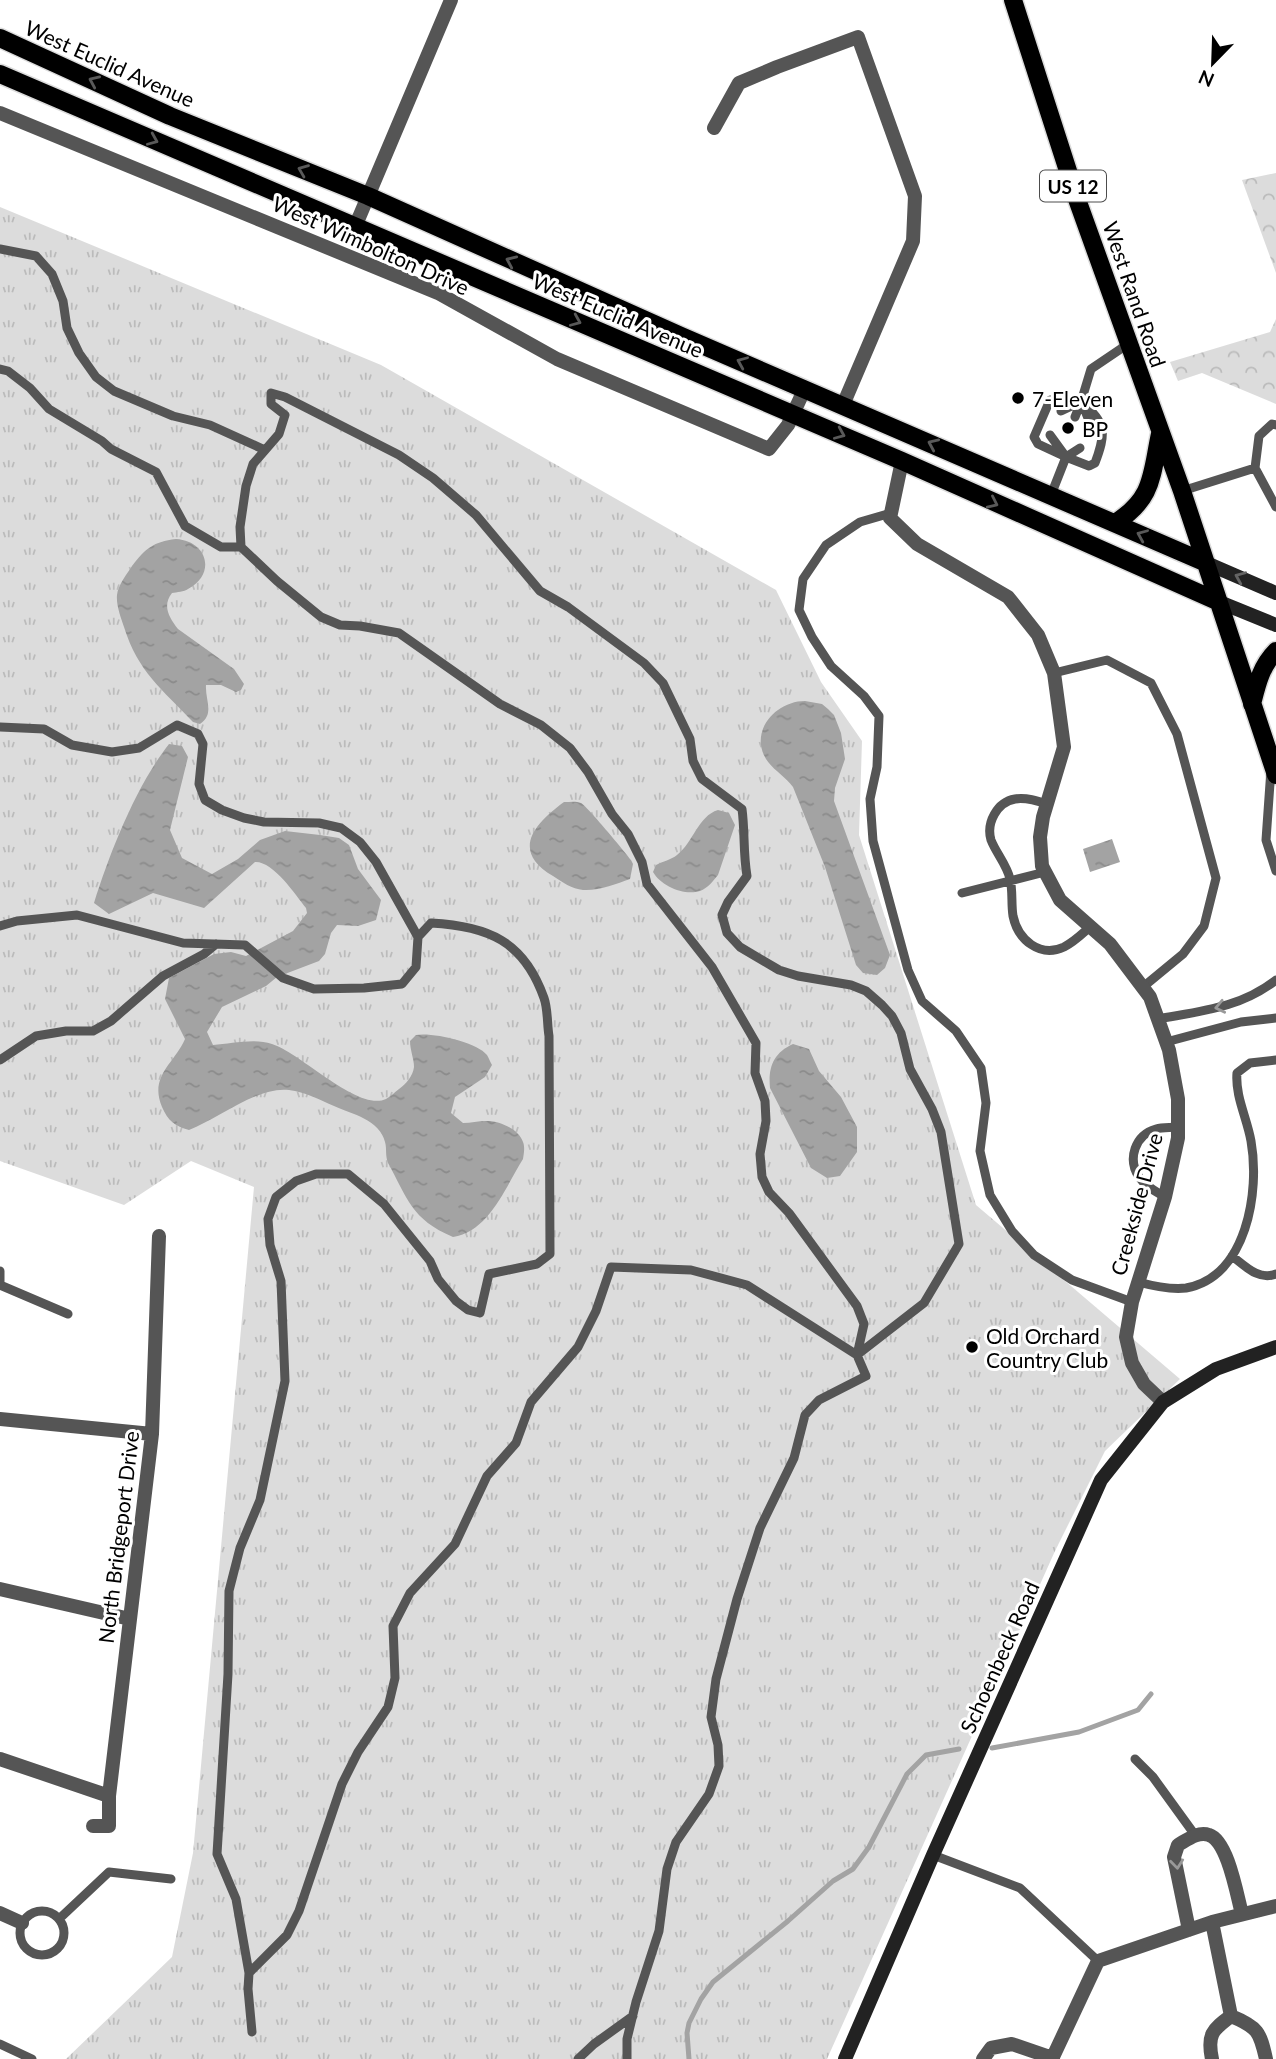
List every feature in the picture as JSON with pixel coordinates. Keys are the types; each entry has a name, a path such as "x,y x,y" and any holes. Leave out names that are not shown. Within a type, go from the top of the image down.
{"main road":[{"name":"West Rand Road","path":"1013,0 1078,202 1182,491 1217,601"},
{"name":"West Euclid Avenue","path":"0,38 170,116 368,196 1205,562"},
{"name":"West Euclid Avenue","path":"0,74 902,461 1217,601"},
{"path":"1115,523 1129,514 1149,490 1160,434"},
{"path":"1205,562 1276,593"},
{"path":"1217,601 1276,625"},
{"name":"US 12","path":"1217,601 1274,767"},
{"path":"1252,705 1258,680 1267,660 1276,651"},
{"name":"Schoenbeck Road","path":"845,2059 933,1854 1101,1480 1163,1402 1216,1368 1276,1347"}],"street":[{"path":"355,227 451,0"},
{"path":"714,128 739,83 777,66 858,37 915,196 913,241 843,405"},
{"name":"West Wimbolton Drive","path":"0,113 438,293 557,359 769,449 794,415 805,388"},
{"path":"891,513 902,461"},
{"name":"Creekside Drive","path":"891,513 890,518 917,544 1008,597 1038,635 1054,673 1064,747 1040,837 1042,866 1060,900 1110,944 1150,997 1166,1042 1178,1099 1178,1138 1165,1197 1132,1302 1126,1337 1132,1363 1144,1384 1163,1402"},
{"name":"North Bridgeport Drive","path":"93,1825 109,1826 108,1796 152,1434 159,1236"},
{"path":"0,1419 152,1434"},
{"path":"0,1589 130,1619"},
{"path":"0,1759 108,1796"},
{"path":"1189,1930 1174,1857 1178,1845 1195,1835 1209,1835 1221,1844 1242,1914"},
{"path":"983,2059 991,2048 1012,2045 1053,2058 1098,1961 1212,1922 1276,1906"},
{"path":"0,1913 22,1923"},
{"path":"1212,1922 1231,2016"},
{"path":"1212,2059 1209,2042 1215,2028 1231,2016"},
{"path":"1231,2016 1248,2023 1260,2034 1266,2059"}],"lane":[{"path":"0,249 36,256 52,274 63,301 67,328 79,353 96,377 114,391 173,416 210,425 265,450"},
{"path":"1075,417 1091,369 1129,344"},
{"path":"0,369 8,371 30,388 49,409 111,449 156,472 185,526 222,547 241,547"},
{"path":"271,393 285,397 399,455 433,478 476,515 540,592 568,607 644,663 663,683 690,740 693,761 702,779 741,808 747,876 722,915 727,933 740,947 779,970 851,985 866,991 891,1016 901,1033 910,1069 941,1132 959,1244 924,1303 857,1355 864,1324 857,1306 789,1213 769,1192 762,1177 760,1154 766,1121 765,1101 755,1073 756,1043 712,967 647,884 642,862 628,834 570,748 541,725 500,704 399,633 360,625 340,625 321,617 277,582 241,547 240,527 246,486 253,464 279,433 285,415 271,404 271,393"},
{"path":"1050,400 1081,402 1098,415 1104,438 1095,463 1088,466 1066,457 1038,444 1034,437 1050,400"},
{"path":"1060,411 1081,402"},
{"path":"1081,402 1090,423"},
{"path":"1276,425 1272,424 1259,436 1255,468 1276,507"},
{"path":"1050,435 1066,457"},
{"path":"1051,495 1066,457 1064,440"},
{"path":"1066,457 1080,448"},
{"path":"1182,491 1255,468"},
{"path":"891,513 860,522 826,545 803,579 799,610 811,637 831,666 864,696 879,716 877,767 870,799 873,841 908,970 922,1001 956,1031 981,1068 986,1103 980,1151 990,1195 1012,1231 1034,1255 1072,1280 1132,1302"},
{"path":"1054,673 1107,660 1152,683 1177,734 1216,878 1204,926 1183,954 1143,987"},
{"path":"0,727 44,729 72,745 112,752 139,748 177,725 198,734 203,744 199,784 205,800 244,818 264,822 319,823 341,828 360,842 376,862 418,937 416,967 402,984 314,989 283,978 245,945 183,943 77,915 17,921 0,926"},
{"path":"1274,767 1265,840 1276,871"},
{"path":"1047,804 1015,799 997,810 990,821 992,842 1011,880 1013,915 1017,930 1031,945 1053,951 1066,946 1090,927"},
{"path":"962,893 1045,872"},
{"path":"252,2032 249,1973 236,1899 217,1854 228,1674 229,1591 240,1548 260,1500 285,1381 281,1281 270,1245 268,1219 276,1197 296,1181 316,1174 348,1174 384,1204 430,1261 438,1279 456,1301 468,1310 480,1313 489,1274 537,1264 550,1254 549,1036 545,1000 532,971 509,943 483,930 431,923 418,937"},
{"path":"0,1060 36,1037 66,1031 93,1031 111,1021 163,976 204,954 216,944"},
{"path":"1158,1019 1237,1003 1258,994 1276,980"},
{"path":"1166,1042 1241,1022 1276,1018"},
{"path":"1138,1282 1166,1288 1187,1288 1216,1274 1232,1256 1248,1219 1253,1198 1251,1141 1239,1096 1237,1073 1250,1063 1276,1060"},
{"path":"1165,1197 1148,1187 1139,1177 1134,1166 1134,1148 1141,1137 1155,1129 1178,1127"},
{"path":"1232,1256 1256,1274 1265,1277 1276,1274"},
{"path":"249,1973 287,1935 299,1911 342,1784 358,1752 388,1707 395,1678 393,1626 410,1593 456,1544 487,1476 516,1443 531,1402 578,1347 596,1311 611,1267 691,1270 747,1286 857,1355 866,1376 819,1400 806,1415 794,1458 760,1528 737,1599 716,1679 711,1717 718,1745 719,1766 709,1794 676,1842 667,1869 659,1931 633,2016 628,2039 628,2059"},
{"path":"0,1271 0,1283 68,1314"},
{"path":"1135,1759 1153,1777 1195,1835"},
{"path":"933,1854 1020,1888 1098,1961"},
{"path":"59,1919 109,1872 171,1879"},
{"path":"42,1911 59,1919 63,1927 62,1941 53,1952 47,1955 32,1953 26,1948 20,1935 22,1923 28,1915 42,1911"},
{"path":"578,2059 594,2043 633,2016"},
{"path":"0,2044 32,2059"}],"green space":[{"path":"1276,173 1276,273 1242,180"},
{"name":"Old Orchard Country Club","path":"0,207 381,365 776,590 821,682 862,741 859,835 976,1205 1180,1379 1105,1451 1055,1551 827,2059 66,2059 172,1957 193,1853 254,1187 191,1161 124,1205 0,1161"},
{"path":"1276,319 1276,404 1202,373 1178,381 1170,362 1270,332"}],"water":[{"path":"176,539 195,545 201,551 205,567 197,582 186,590 172,593 167,602 170,616 178,629 234,669 244,684 241,690 236,692 221,685 206,685 208,711 205,720 200,724 193,722 144,668 130,643 117,603 121,584 142,555 156,544"},
{"path":"794,702 822,704 828,709 834,715 841,733 845,759 835,788 834,801 890,955 885,968 877,975 863,973 856,965 825,867 793,787 769,763 762,748 763,728 775,712"},
{"path":"169,744 182,746 188,757 170,830 182,858 212,874 238,859 260,840 285,831 339,838 349,845 358,869 381,900 376,920 358,926 337,925 331,933 325,954 319,961 277,977 266,986 222,1007 207,1032 213,1045 250,1041 272,1044 284,1049 345,1090 374,1101 388,1098 411,1077 414,1067 410,1041 416,1035 454,1039 482,1050 492,1065 485,1077 455,1097 451,1113 463,1123 491,1121 507,1126 521,1137 524,1150 523,1159 495,1206 477,1226 466,1233 453,1237 428,1223 412,1207 388,1163 385,1142 377,1128 364,1119 307,1094 289,1090 264,1093 189,1130 176,1125 167,1116 159,1096 161,1078 185,1039 165,999 169,978 214,954 231,952 246,956 293,931 307,913 306,908 276,872 262,863 255,862 204,908 153,893 109,914 94,903 125,820 146,779"},
{"path":"564,802 581,803 606,830 633,864 630,879 601,888 583,890 567,885 540,867 530,848 531,838 543,820"},
{"path":"718,810 729,813 735,825 718,875 705,888 694,892 680,891 661,882 653,872 656,865 683,850 705,818"},
{"path":"1112,839 1120,862 1090,872 1083,849"},
{"path":"793,1044 809,1049 819,1071 841,1097 857,1127 857,1152 840,1176 827,1178 811,1168 770,1088 773,1062"}],"waterway":[{"path":"992,1748 1079,1732 1138,1710 1151,1694"},
{"path":"689,2059 689,2023 713,1982 833,1881 853,1869 869,1847 907,1774 926,1755 959,1749"}],"place":[{"name":"7-Eleven","path":"1018,398"},
{"name":"BP","path":"1068,428"},
{"name":"Old Orchard Country Club","path":"972,1347"}]}
